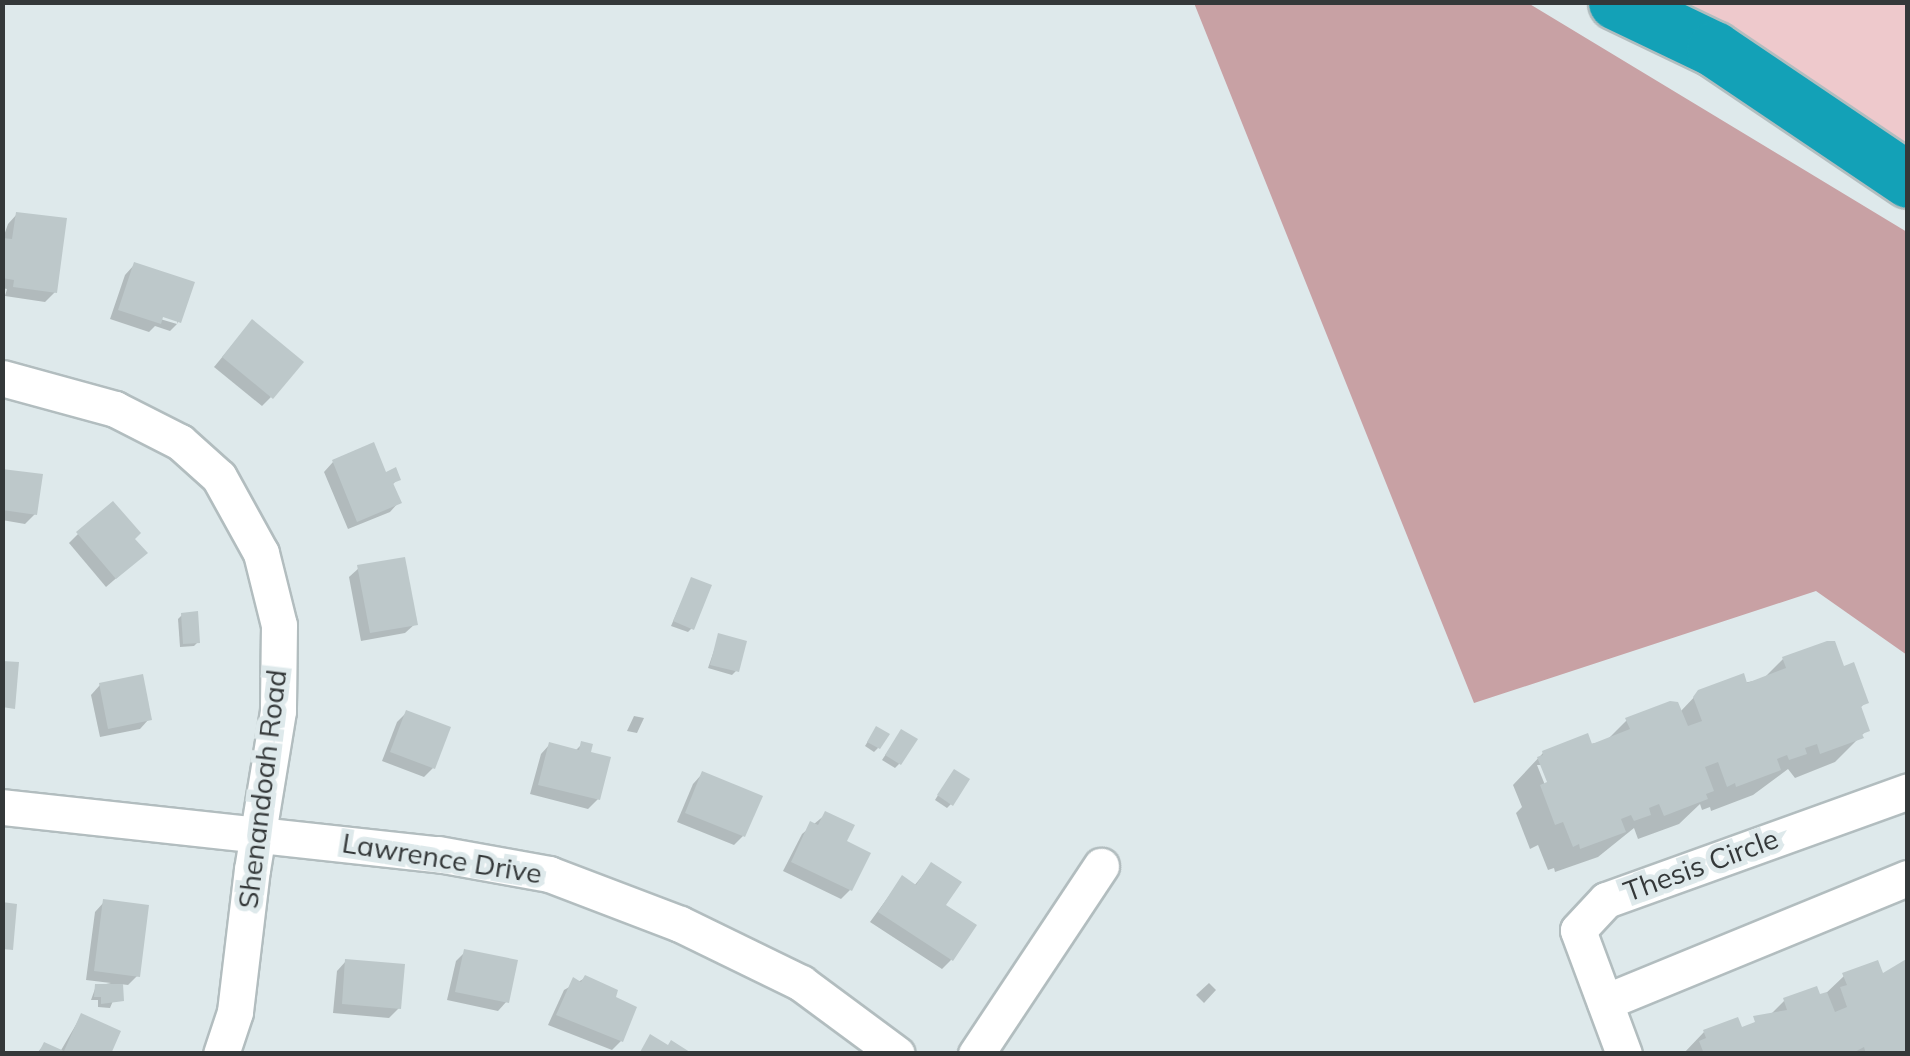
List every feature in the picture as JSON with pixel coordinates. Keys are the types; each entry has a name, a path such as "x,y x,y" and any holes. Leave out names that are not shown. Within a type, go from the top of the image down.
{"highway":[{"path":"1616,2 1714,49 1908,180"}],"street":[{"name":"Shenandoah Road","path":"2,378 116,409 180,442 219,477 261,553 279,624 278,711 236,1012 221,1054"},
{"name":"Thesis Circle","path":"1624,1054 1578,930 1606,900 1908,791"},
{"name":"Lawrence Drive","path":"2,807 438,854 548,874 680,924 801,983 897,1054"},
{"path":"976,1054 1101,866"},
{"path":"1605,1002 1908,878"}],"shaded area":[{"path":"1194,3 1528,3 1907,232 1907,655 1816,591 1474,703"},
{"path":"1677,3 1907,3 1907,150"}],"building":[{"path":"16,212 67,218 57,293 13,287 14,280 2,278 2,238 12,239"},
{"path":"134,262 195,282 181,323 163,317 161,324 118,310"},
{"path":"252,319 304,362 273,399 222,357"},
{"path":"374,442 386,472 396,467 401,480 393,483 402,503 357,522 332,460"},
{"path":"2,469 43,474 37,515 2,510"},
{"path":"113,501 141,533 135,539 148,553 116,579 76,532"},
{"path":"405,557 418,625 370,633 357,565"},
{"path":"691,577 712,585 694,630 673,621"},
{"path":"198,611 200,643 183,644 181,613"},
{"path":"718,633 747,641 739,672 710,665"},
{"path":"1835,641 1844,666 1854,662 1869,703 1861,706 1870,731 1862,734 1864,738 1820,754 1817,744 1805,748 1807,754 1777,759 1781,770 1736,787 1735,783 1727,787 1718,762 1705,767 1714,791 1706,794 1708,799 1664,816 1659,804 1649,808 1651,815 1634,821 1631,815 1621,819 1626,832 1580,849 1579,844 1573,847 1563,822 1555,825 1540,785 1547,782 1537,757 1543,755 1542,751 1588,733 1592,744 1630,729 1625,718 1670,701 1678,702 1688,726 1702,721 1693,697 1698,690 1744,673 1747,683 1786,668 1782,657"},
{"path":"2,661 19,662 15,709 2,707"},
{"path":"143,674 152,720 108,729 99,683"},
{"path":"406,710 451,727 435,769 390,752"},
{"path":"876,726 890,734 880,749 867,742"},
{"path":"901,729 918,739 901,765 885,755"},
{"path":"581,741 593,744 591,752 611,757 600,800 538,785 549,742 579,750"},
{"path":"954,769 970,779 953,806 937,795"},
{"path":"702,771 763,796 745,837 685,813"},
{"path":"825,811 855,825 847,841 871,853 852,891 791,862 810,821 818,825"},
{"path":"931,862 962,882 946,905 977,925 953,961 878,912 902,875 916,885"},
{"path":"103,899 149,905 140,977 94,971"},
{"path":"2,902 17,904 13,950 2,949"},
{"path":"464,949 518,960 509,1003 455,992"},
{"path":"1908,958 1908,1054 1866,1054 1864,1047 1851,1054 1704,1054 1699,1041 1706,1038 1703,1030 1738,1017 1742,1027 1755,1022 1753,1016 1787,1010 1783,998 1817,986 1820,994 1827,992 1835,1012 1847,1007 1840,987 1847,985 1842,973 1878,960 1883,973"},
{"path":"345,959 405,964 401,1009 342,1004"},
{"path":"585,975 618,990 616,997 637,1007 623,1042 556,1015 573,977 581,982"},
{"path":"95,984 123,984 124,1001 101,1004 101,997 94,997"},
{"path":"81,1013 121,1031 111,1054 38,1054 44,1042 64,1051"},
{"path":"650,1034 668,1045 671,1040 693,1054 639,1054"}]}
